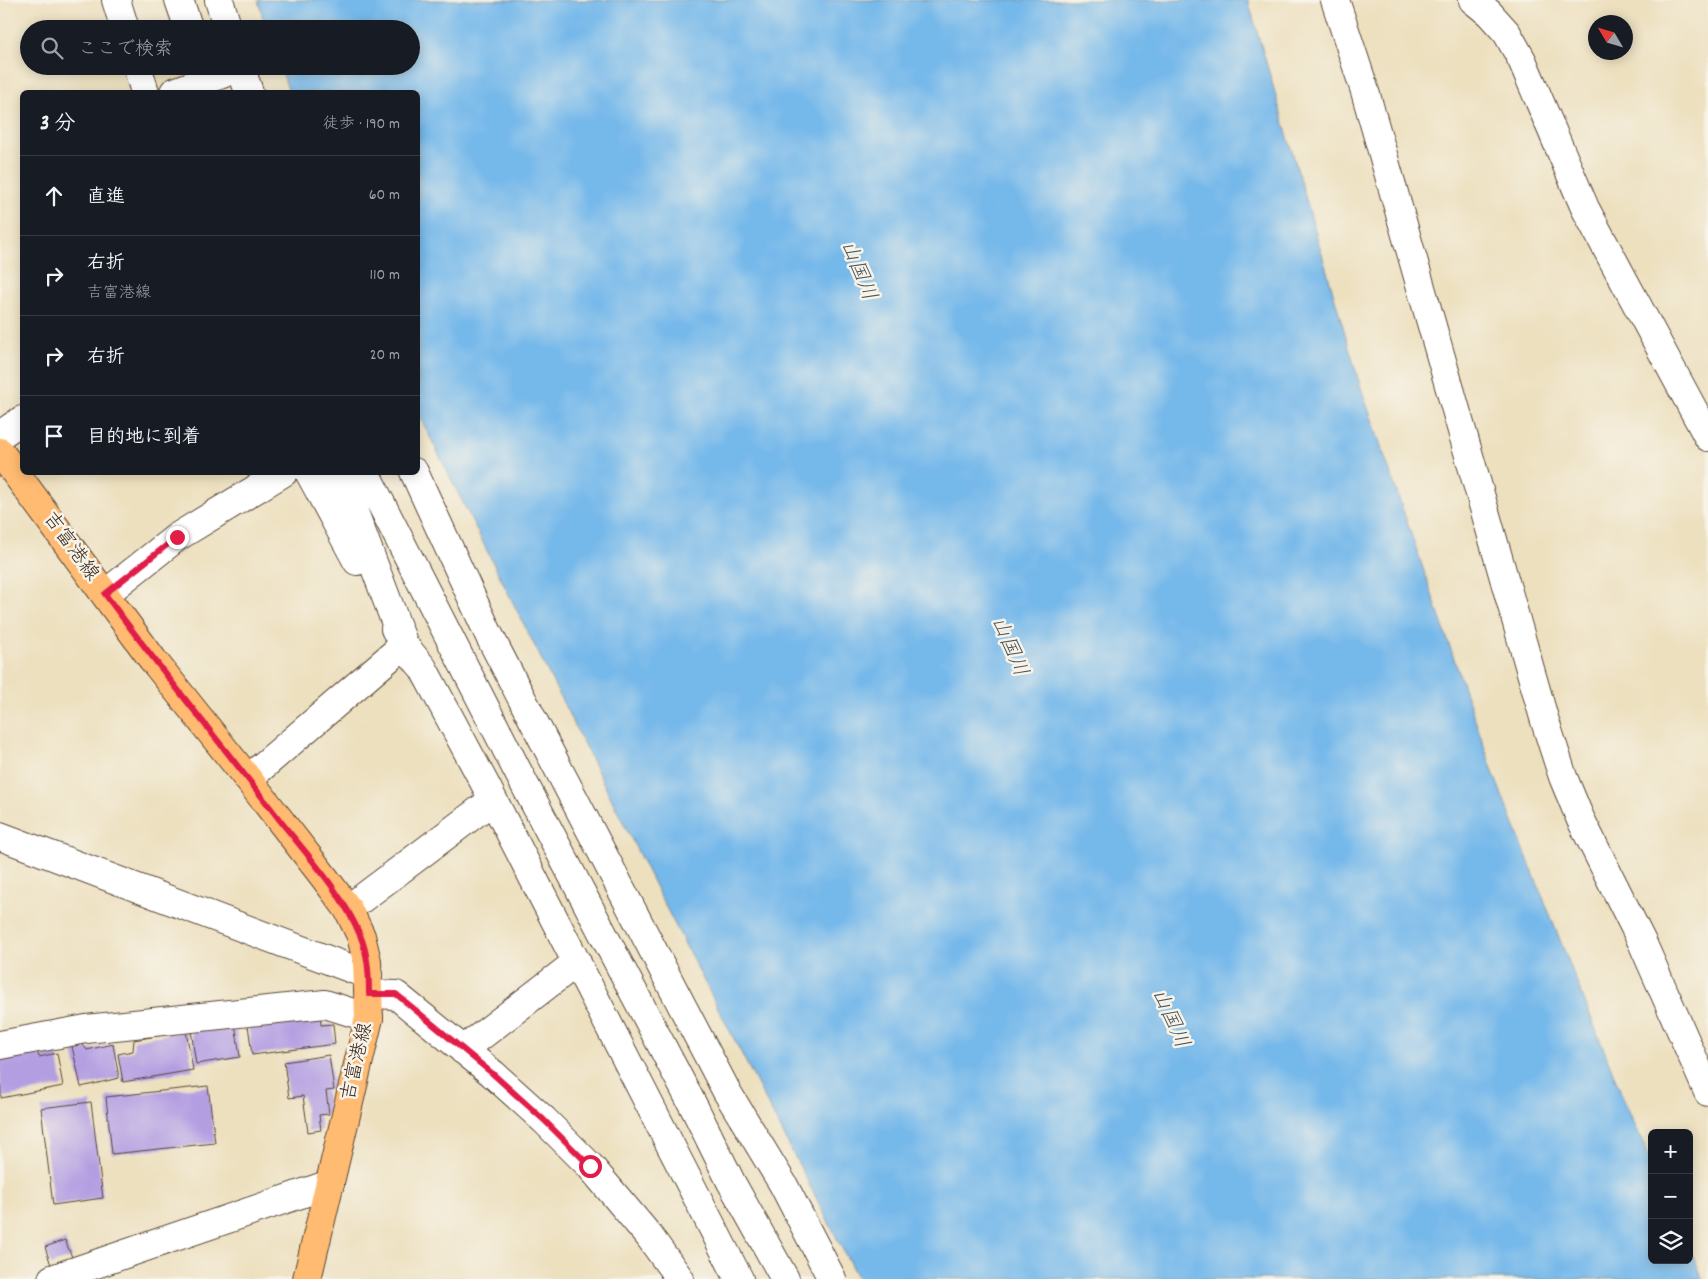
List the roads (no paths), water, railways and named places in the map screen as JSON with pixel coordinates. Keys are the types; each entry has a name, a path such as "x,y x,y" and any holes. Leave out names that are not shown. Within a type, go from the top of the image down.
{"main road":[{"name":"吉富港線","path":"0,452 153,660 248,779 348,910 360,936 368,961 369,996 330,1184 307,1279"}],"street":[{"path":"116,0 122,20"},
{"path":"179,0 186,20"},
{"path":"219,0 225,20"},
{"path":"1335,0 1364,88 1544,718 1563,777 1580,818 1700,1053 1708,1092"},
{"path":"1483,4 1507,33 1522,60 1585,208 1705,421"},
{"path":"140,75 144,90"},
{"path":"179,90 219,75"},
{"path":"244,75 248,90"},
{"path":"0,435 20,421"},
{"path":"105,594 177,537 279,475"},
{"path":"311,475 404,645 423,668 489,792 739,1279"},
{"path":"340,475 404,645"},
{"path":"415,475 490,635 548,749 727,1092 783,1184 832,1279"},
{"path":"370,480 456,653 696,1111 731,1182 784,1279"},
{"path":"423,668 490,635"},
{"path":"248,779 404,645"},
{"path":"348,910 516,768 548,749"},
{"path":"0,836 369,996"},
{"path":"463,1050 576,962"},
{"path":"0,1046 86,1029 325,1004 369,996 396,994 544,1120 590,1166 649,1236 680,1279"},
{"path":"696,1111 727,1092"},
{"path":"701,1204 731,1182"},
{"path":"52,1279 116,1269 330,1184"},
{"path":"783,1184 787,1219 814,1279"}],"water":[{"name":"山国川","path":"258,0 1248,0 1360,385 1494,775 1624,1100 1648,1154 1648,1264 1693,1264 1693,1256 1703,1279 858,1279 657,890 420,417 420,90 288,90 283,75 420,75 420,20 264,20"}]}
